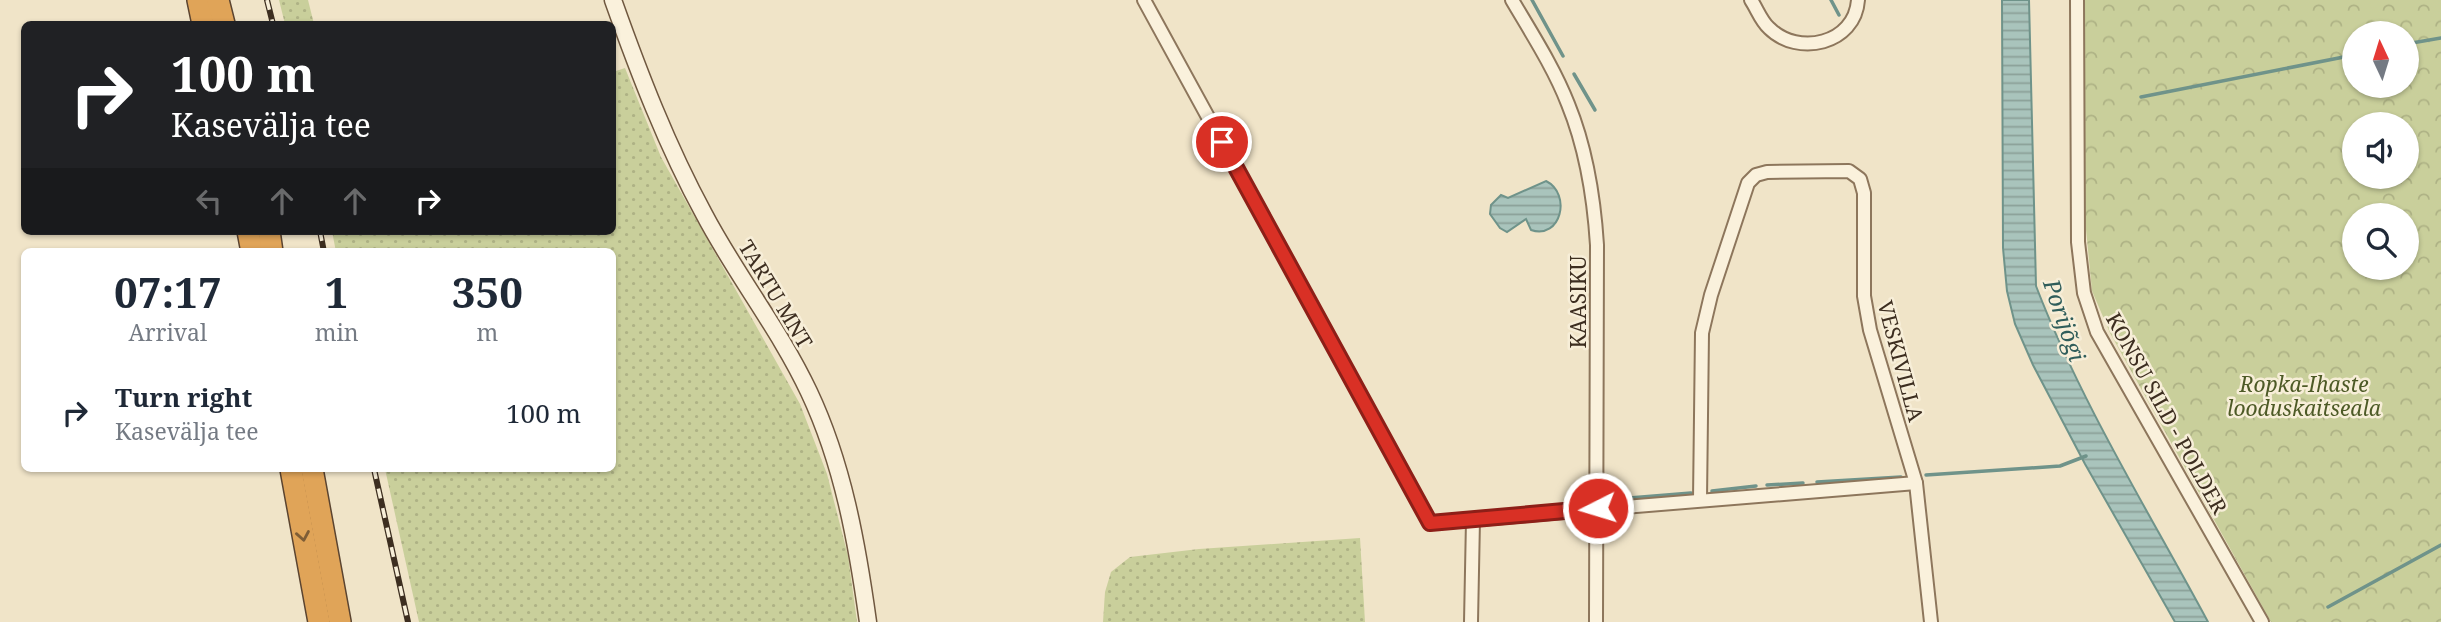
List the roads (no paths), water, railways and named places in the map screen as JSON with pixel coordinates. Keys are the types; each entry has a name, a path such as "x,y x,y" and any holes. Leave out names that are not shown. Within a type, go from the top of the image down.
{"highway":[{"path":"198,0 202,21"},
{"path":"218,0 223,21"},
{"path":"292,472 319,622"},
{"path":"313,472 340,622"}],"street":[{"name":"TARTU MNT","path":"613,0 638,69 698,203 809,392 842,483 859,554 868,622"},
{"path":"1144,0 1430,523 1916,483 1931,622"},
{"name":"KAASIKU","path":"1513,0 1569,106 1589,176 1597,245 1596,622"},
{"path":"1751,0 1767,27 1791,41 1806,43 1839,36 1852,24 1858,0"},
{"name":"KONSU SILD - POLDER","path":"2077,0 2078,242 2084,293 2097,332 2262,622"},
{"name":"VESKIVILLA","path":"1700,499 1702,333 1711,295 1748,183 1756,175 1767,172 1849,171 1860,179 1864,193 1864,296 1870,330 1916,483"},
{"path":"1471,622 1473,520"}],"water":[{"path":"2002,0 2029,0 2036,286 2095,415 2208,622 2175,622 2085,464 2033,365 2015,324 2007,291 2003,248"},
{"path":"1546,181 1554,187 1559,196 1560,214 1556,222 1541,231 1531,230 1526,219 1507,232 1500,228 1490,214 1491,205 1501,195 1508,198"}],"waterway":[{"path":"1532,0 1563,56"},
{"path":"1831,0 1839,15"},
{"path":"2419,42 2441,38"},
{"path":"2141,97 2342,57"},
{"path":"1574,74 1595,110"},
{"path":"1926,475 2060,466 2086,456"},
{"path":"1817,482 1901,477"},
{"path":"1767,485 1803,483"},
{"path":"1712,491 1756,486"},
{"path":"1617,499 1691,493"},
{"path":"2328,607 2441,545"}],"railway":[{"path":"267,0 272,21"},
{"path":"321,235 323,248"},
{"path":"375,472 408,622"}],"water label":[{"name":"Porijõgi","path":"2065,320"}],"park label":[{"name":"Ropka-Ihaste looduskaitseala","path":"2304,396"}]}
